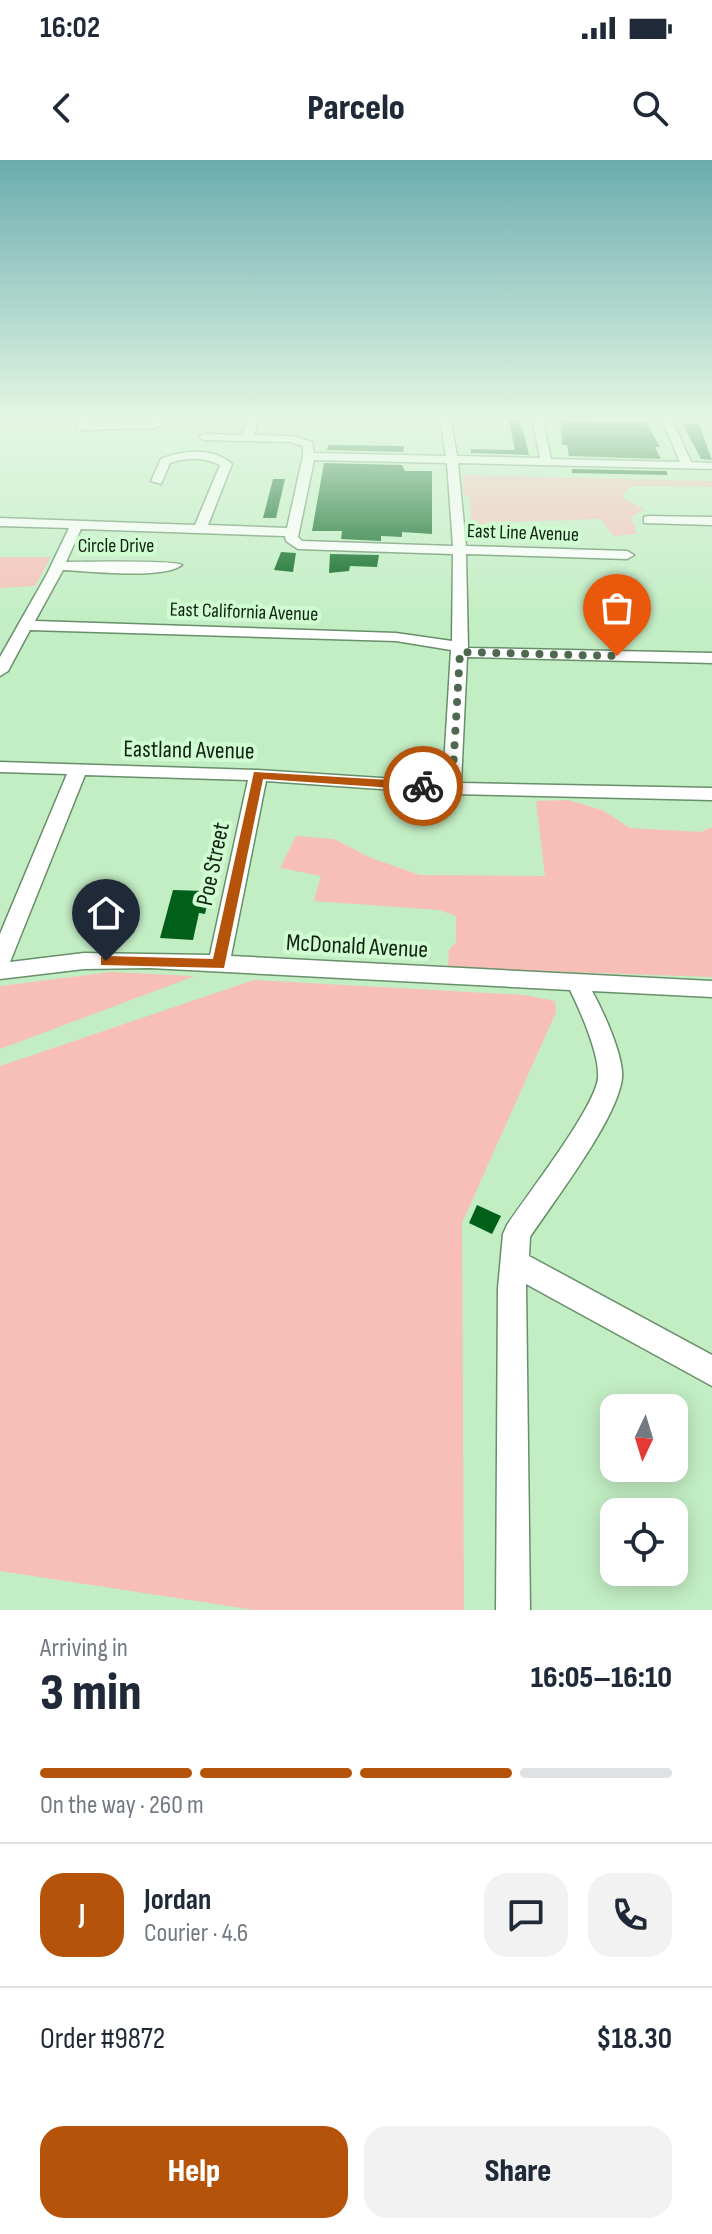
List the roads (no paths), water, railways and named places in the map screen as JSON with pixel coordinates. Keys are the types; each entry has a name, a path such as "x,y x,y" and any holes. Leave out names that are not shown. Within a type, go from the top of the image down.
{"street":[{"path":"200,529 218,485"},
{"path":"294,532 303,485"},
{"path":"452,788 460,650 460,551 456,485"},
{"path":"648,520 712,521"},
{"name":"East Line Avenue","path":"0,522 294,532 291,538 298,545 627,555"},
{"path":"0,671 58,566 76,526"},
{"name":"Circle Drive","path":"58,566 149,568 175,565"},
{"name":"East California Avenue","path":"26,625 396,637 460,650 712,658"},
{"name":"Eastland Avenue","path":"0,767 77,772 258,775 452,788 712,794"},
{"path":"0,960 77,772"},
{"name":"Poe Street","path":"219,964 258,775"},
{"name":"McDonald Avenue","path":"0,971 84,961 219,964 712,989"},
{"path":"513,1610 517,1234 598,1111 610,1077 597,1022 577,983"},
{"path":"515,1263 712,1371"}]}
